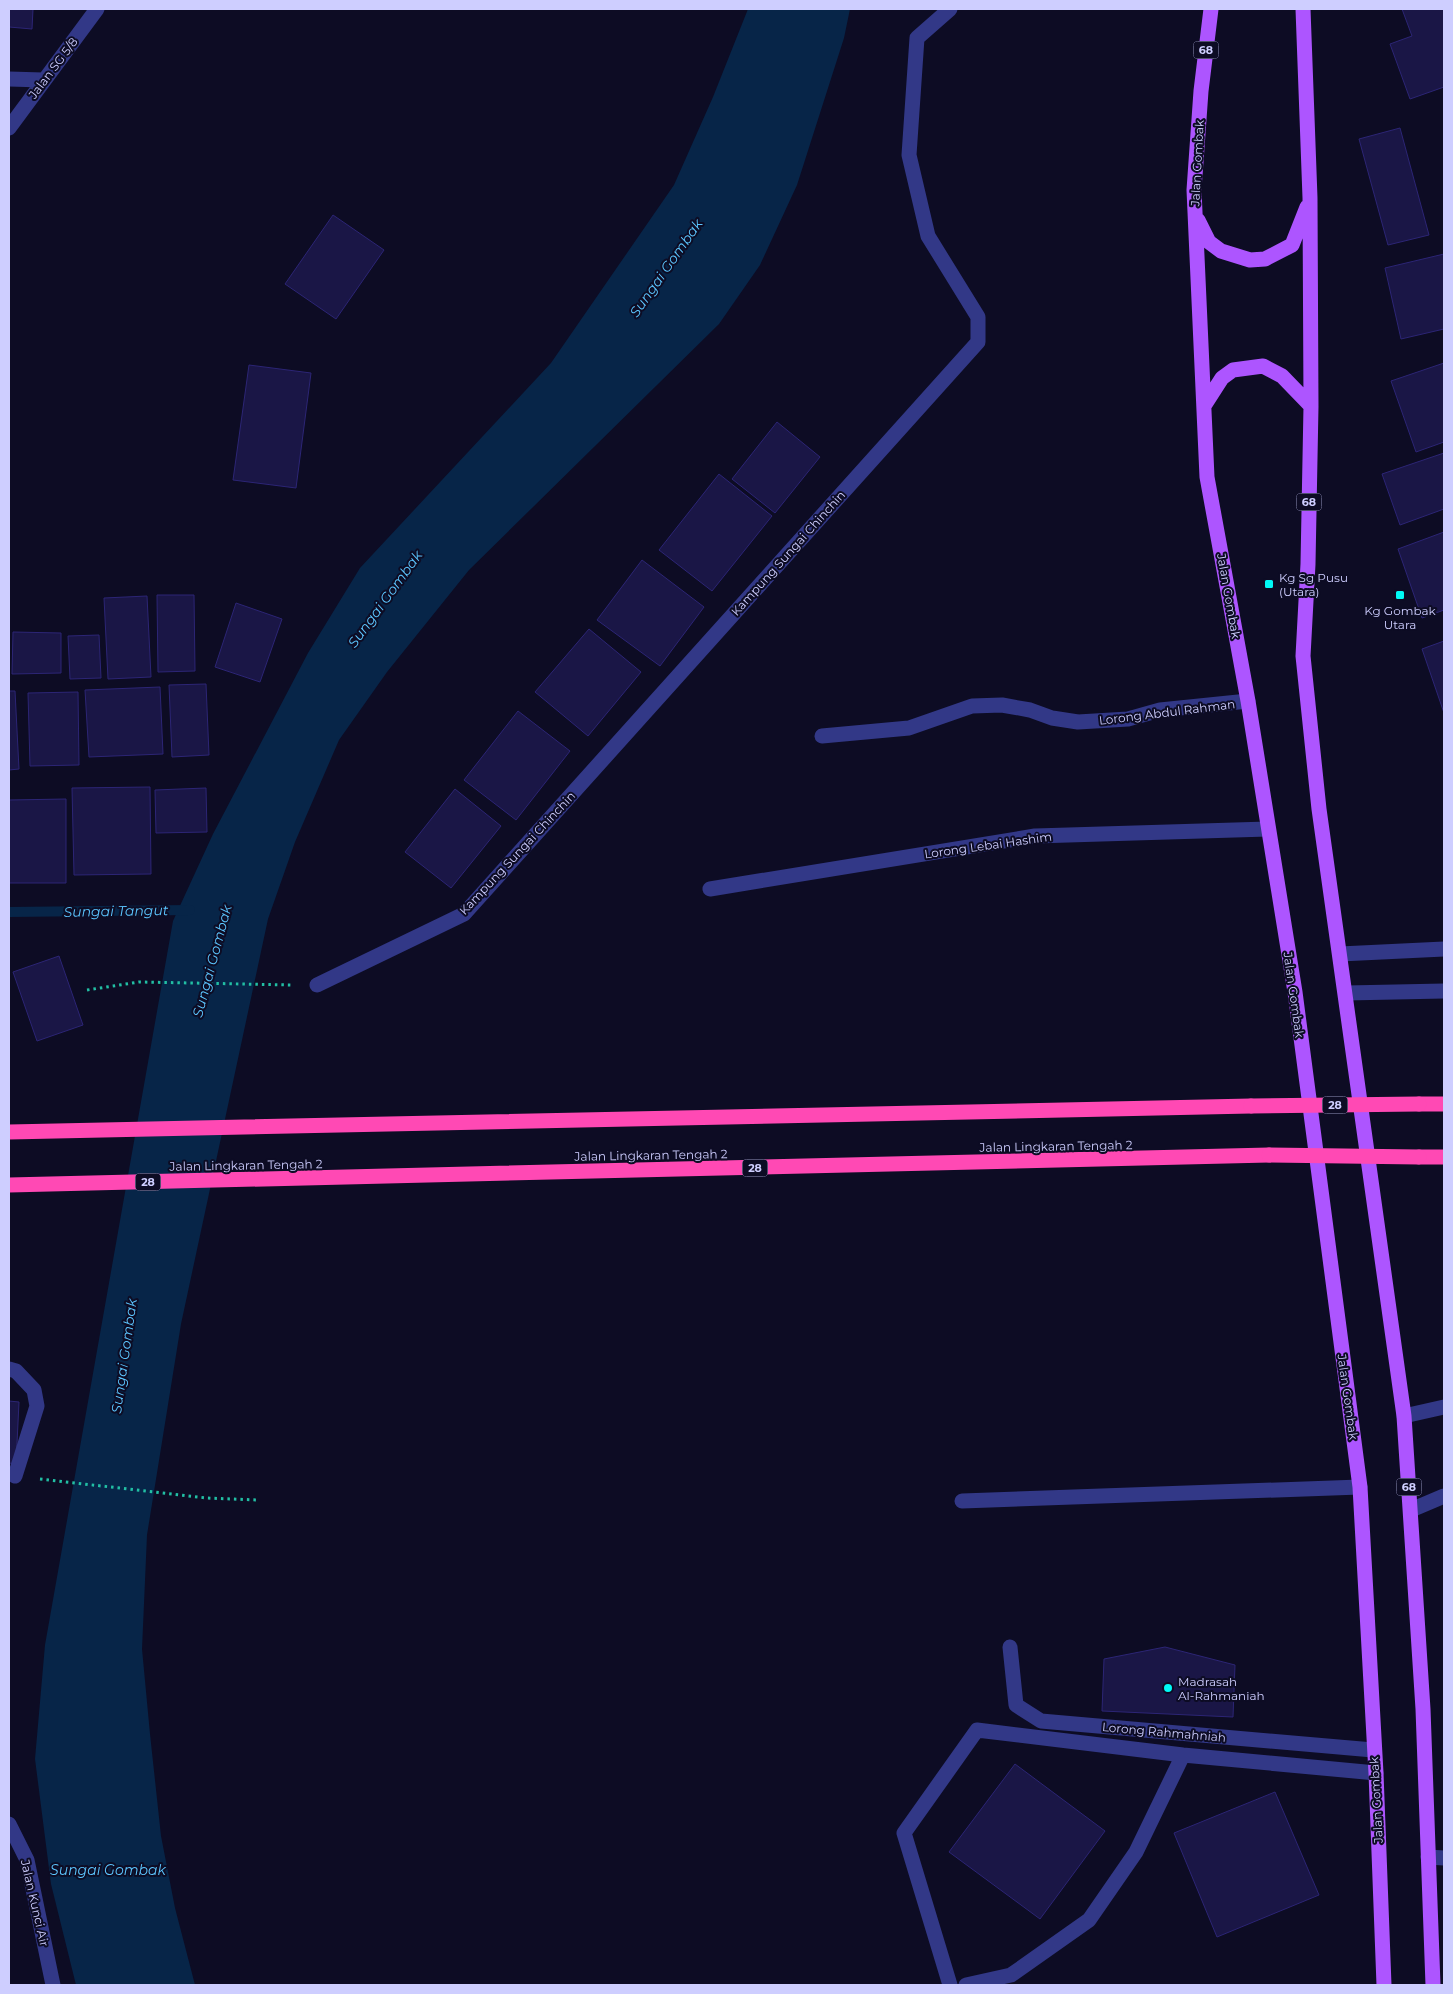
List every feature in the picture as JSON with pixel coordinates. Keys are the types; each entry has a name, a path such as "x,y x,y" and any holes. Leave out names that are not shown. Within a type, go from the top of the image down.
{"highway":[{"name":"28","path":"9,1132 1251,1106 1444,1104"},
{"name":"Jalan Lingkaran Tengah 2","path":"9,1186 1269,1156 1444,1157"}],"main road":[{"name":"Jalan Gombak","path":"1211,9 1201,91 1194,190 1207,477 1248,701 1296,1002 1360,1487 1373,1750 1376,1773 1384,1985"},
{"name":"68","path":"1304,9 1310,198 1311,406 1308,564 1303,656 1319,809 1404,1416 1423,1709 1432,1985"},
{"path":"1195,215 1209,242 1221,251 1250,260 1266,259 1292,245 1310,198"},
{"path":"1204,406 1222,378 1233,370 1263,366 1282,376 1311,406"}],"street":[{"name":"Jalan SG 5/8","path":"9,128 43,80 98,9"},
{"name":"Kampung Sungai Chinchin","path":"317,985 464,914 978,342 978,317 928,236 909,155 917,38 950,9"},
{"path":"9,79 43,80"},
{"name":"Lorong Abdul Rahman","path":"822,736 909,728 972,706 1002,705 1030,710 1052,718 1078,722 1128,719 1160,710 1248,701"},
{"name":"Lorong Lebai Hashim","path":"710,889 1035,836 1268,829"},
{"path":"1340,954 1444,949"},
{"path":"1346,992 1444,991"},
{"path":"9,1369 16,1371 34,1390 37,1406 15,1476"},
{"path":"1404,1416 1444,1407"},
{"path":"962,1502 1360,1487"},
{"path":"1411,1510 1444,1496"},
{"name":"Lorong Rahmahniah","path":"1010,1647 1016,1705 1041,1721 1373,1750"},
{"path":"950,1985 904,1833 977,1730 1183,1755 1376,1773"},
{"path":"966,1985 1011,1975 1089,1920 1136,1852 1183,1755"},
{"name":"Jalan Kunci Air","path":"9,1824 27,1860 53,1985"},
{"path":"1428,1857 1444,1858"}],"path":[{"path":"87,990 139,982 317,985"},
{"path":"15,1476 207,1498 257,1500"}],"water":[{"name":"Sungai Gombak","path":"748,9 850,9 844,38 797,185 760,265 719,324 469,570 387,672 339,740 295,842 268,919 181,1324 147,1535 142,1649 150,1734 161,1836 175,1908 195,1985 76,1985 51,1884 35,1759 45,1645 173,921 213,834 308,653 360,568 551,363 674,185 713,97"}],"building":[{"path":"9,9 33,9 32,29 9,27"},
{"path":"1402,9 1444,9 1444,87 1410,99 1390,44 1412,36"},
{"path":"1400,128 1429,235 1388,245 1359,139"},
{"path":"333,215 384,250 336,319 285,284"},
{"path":"1444,254 1444,329 1401,339 1385,268"},
{"path":"1444,363 1444,442 1416,452 1391,381"},
{"path":"249,365 311,373 296,488 233,480"},
{"path":"777,422 820,457 775,513 732,479"},
{"path":"1444,453 1444,509 1400,525 1382,474"},
{"path":"719,474 772,516 712,591 659,550"},
{"path":"1444,532 1444,610 1422,618 1398,549"},
{"path":"642,560 704,607 660,666 597,620"},
{"path":"157,595 194,595 195,671 158,672"},
{"path":"147,596 151,677 108,679 104,598"},
{"path":"236,603 282,619 260,682 215,667"},
{"path":"589,629 641,672 588,736 535,692"},
{"path":"13,632 61,633 61,673 12,674"},
{"path":"99,635 101,678 70,679 68,636"},
{"path":"1444,641 1444,713 1422,649"},
{"path":"206,684 209,755 172,757 169,685"},
{"path":"160,687 163,754 89,757 85,690"},
{"path":"9,691 15,691 19,769 9,770"},
{"path":"78,692 79,765 30,766 28,693"},
{"path":"518,711 570,751 516,820 464,780"},
{"path":"150,787 151,874 74,875 72,788"},
{"path":"206,788 207,832 156,833 155,790"},
{"path":"455,789 501,826 451,888 405,852"},
{"path":"66,799 66,883 9,883 9,800"},
{"path":"59,956 83,1025 37,1041 13,972"},
{"path":"9,1401 19,1402 16,1464 9,1463"},
{"name":"Madrasah Al-Rahmaniah","path":"1165,1647 1235,1665 1233,1717 1102,1711 1104,1659"},
{"path":"1015,1764 1105,1831 1040,1919 949,1852"},
{"path":"1275,1792 1319,1895 1217,1937 1174,1833"}],"waterway":[{"name":"Sungai Tangut","path":"9,912 190,910"}],"place":[{"name":"Kg Sg Pusu (Utara)","path":"1269,584"},
{"name":"Kg Gombak Utara","path":"1400,595"},
{"name":"Madrasah Al-Rahmaniah","path":"1168,1688"}]}
